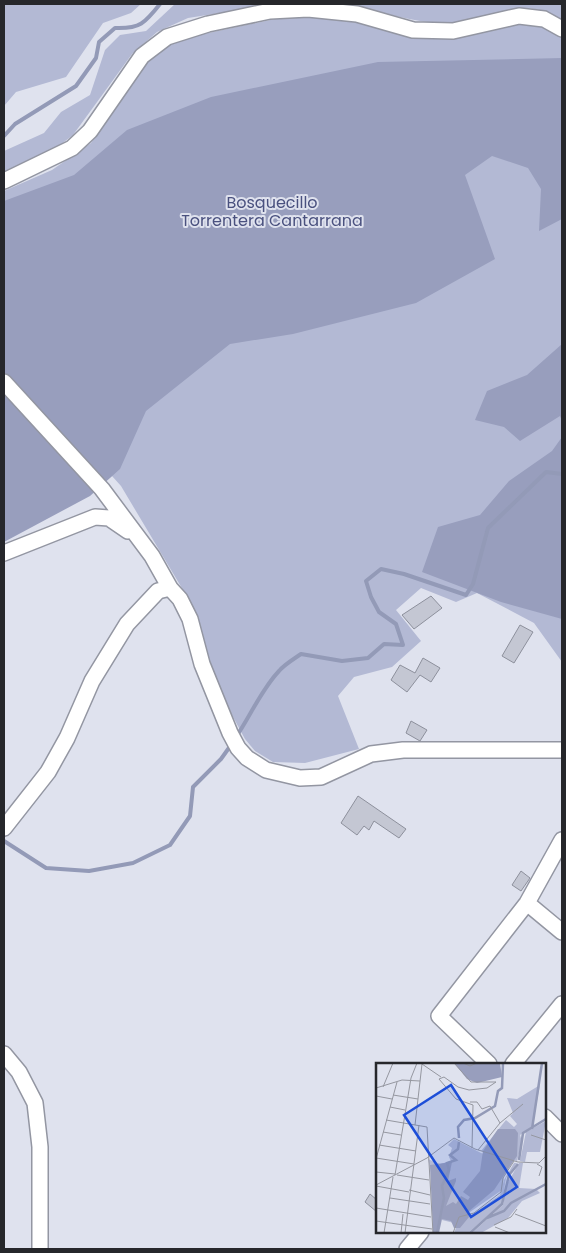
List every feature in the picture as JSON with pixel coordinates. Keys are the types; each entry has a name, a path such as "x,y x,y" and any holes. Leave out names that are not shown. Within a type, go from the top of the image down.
{"street":[{"path":"4,181 72,148 90,131 142,56 167,37 208,24 270,11 308,9 357,14 413,30 453,31 520,16 544,19 562,29"},
{"path":"4,382 102,489 152,556 170,588 180,598 190,618 202,664 230,734 238,748 247,758 266,770 300,778 321,776 371,754 403,750 562,750"},
{"path":"4,553 95,517 109,518 128,530 152,556"},
{"path":"4,828 48,772 68,738 92,681 127,624 158,590 170,588"},
{"path":"488,1063 439,1016 526,903 562,840"},
{"path":"526,903 562,932"},
{"path":"514,1063 562,1004"},
{"path":"4,1054 19,1072 35,1103 40,1147 40,1249"},
{"path":"546,1118 562,1134"},
{"path":"407,1249 421,1233"}],"green space":[{"path":"4,4 141,4 131,13 103,23 66,77 16,92 4,106"},
{"path":"175,4 277,4 188,18 157,32 132,54 73,135 47,155 4,174 4,151 44,133 61,112 90,95 105,50 120,35 146,31"},
{"path":"335,4 562,4 562,22 545,12 524,8 502,11 459,22 433,23 349,5"},
{"path":"312,17 362,22 414,34 519,23 542,26 562,36 562,662 534,623 477,593 456,602 421,588 396,610 421,641 392,667 354,677 338,696 359,749 305,763 273,762 255,751 245,739 207,669 189,600 121,486 4,356 4,191 52,170 91,143 149,57 180,39 275,19"},
{"name":"Bosquecillo Torrentera Cantarrana","path":"562,58 562,219 539,231 541,189 528,168 492,156 465,175 495,259 416,303 293,334 230,344 146,411 120,469 90,496 4,542 4,201 74,175 127,130 211,97 378,62"},
{"path":"562,344 562,421 560,416 520,441 504,427 475,420 487,391 527,375"},
{"path":"562,437 562,619 501,602 422,572 438,527 480,515 509,481 552,451"}],"building":[{"path":"431,596 442,608 414,629 402,615"},
{"path":"520,625 533,632 514,663 502,656"},
{"path":"423,658 440,668 431,682 420,675 407,692 391,680 400,665 415,673"},
{"path":"411,721 427,730 420,741 406,733"},
{"path":"358,796 406,829 399,838 374,821 369,830 364,826 357,835 341,823"},
{"path":"521,871 530,878 521,891 512,885"},
{"path":"370,1194 376,1199 376,1211 365,1202"}],"waterway":[{"path":"4,136 15,124 76,86 96,58 99,42 115,28 136,26 146,20 160,4"},
{"path":"236,737 261,694 273,678 284,666 301,654 342,661 368,658 384,644 403,645 396,624 379,612 371,597 366,581 381,569 404,574 466,595 473,584 488,528 546,472 562,474"},
{"path":"4,841 46,868 89,871 133,863 170,845 190,816 193,787 221,759 231,745"}]}
